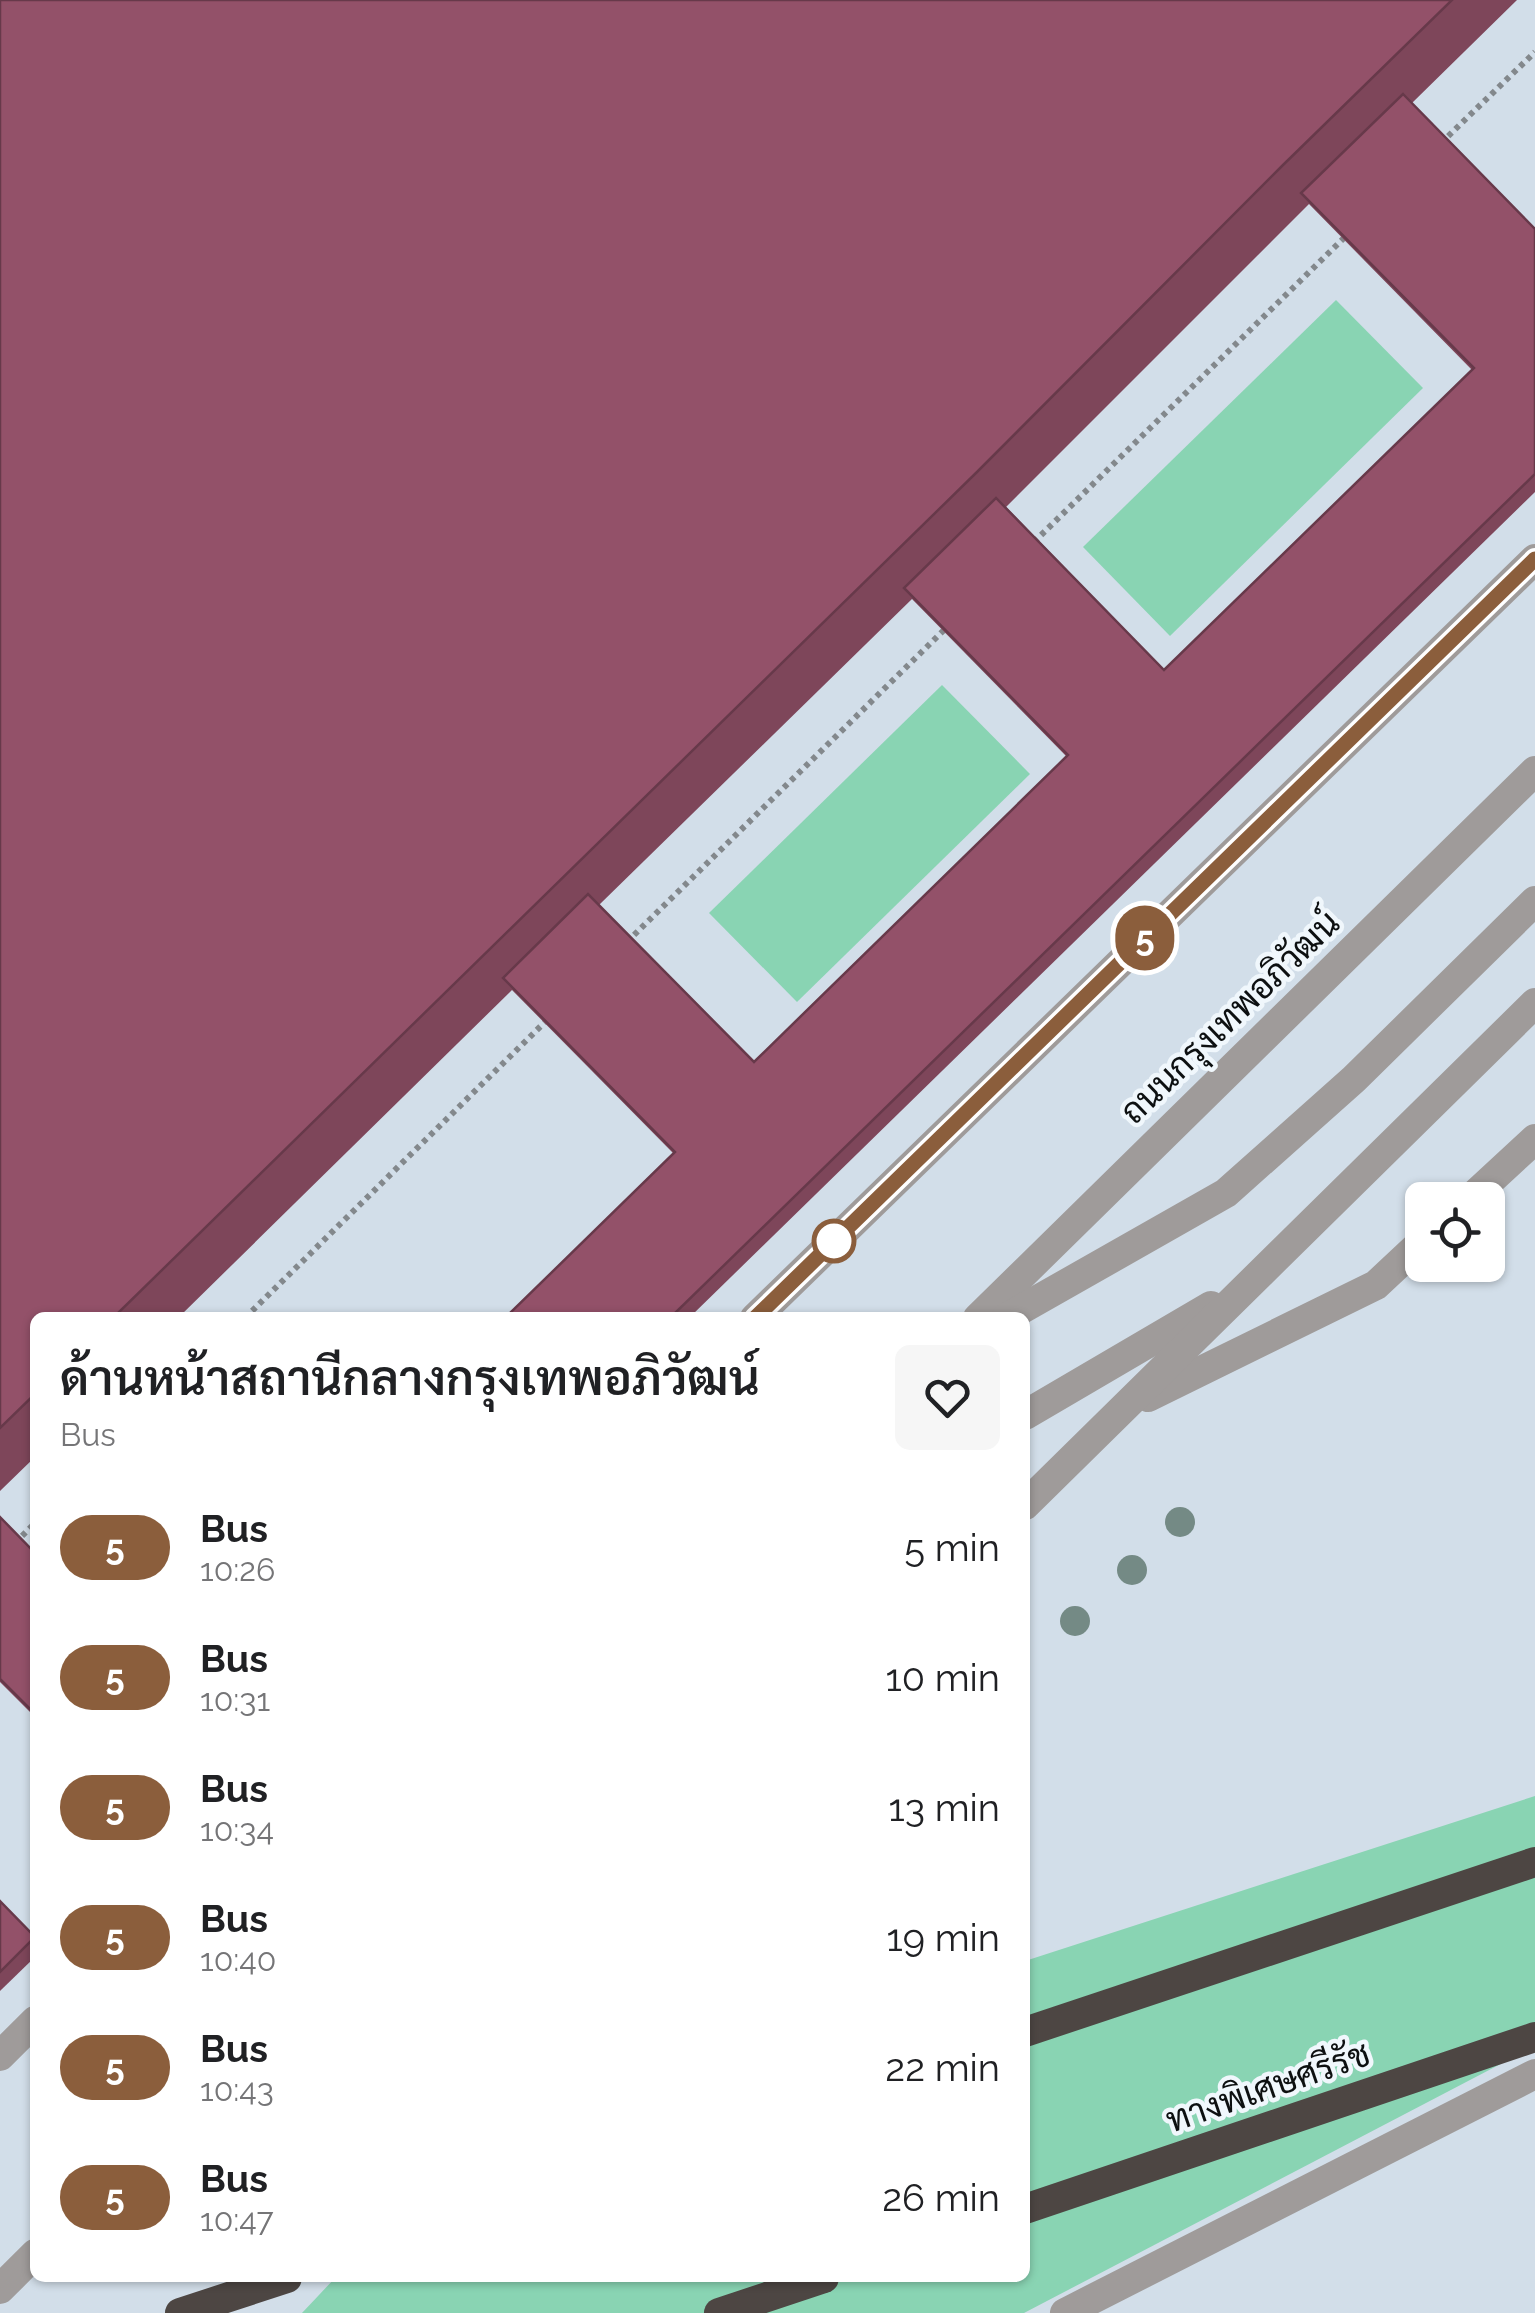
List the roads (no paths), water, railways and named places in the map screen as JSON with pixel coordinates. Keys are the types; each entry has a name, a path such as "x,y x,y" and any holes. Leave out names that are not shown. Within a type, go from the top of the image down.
{"highway":[{"path":"1030,2030 1535,1862"},
{"name":"ทางพิเศษศรีรัช","path":"1030,2207 1535,2036"},
{"path":"180,2313 274,2282"},
{"path":"719,2313 812,2282"}],"street":[{"path":"761,1312 1535,558"},
{"name":"ถนนกรุงเทพอภิวัฒน์","path":"984,1312 1535,770"},
{"path":"1017,1312 1226,1193 1354,1079 1535,900"},
{"path":"1030,1500 1535,1003"},
{"path":"1488,1182 1535,1139"},
{"path":"1122,1410 1376,1285 1405,1258"},
{"path":"1030,1412 1252,1281"},
{"path":"0,2056 30,2027"},
{"path":"1065,2313 1535,2074"},
{"path":"0,2289 30,2259"},
{"path":"205,2313 237,2282"}]}
